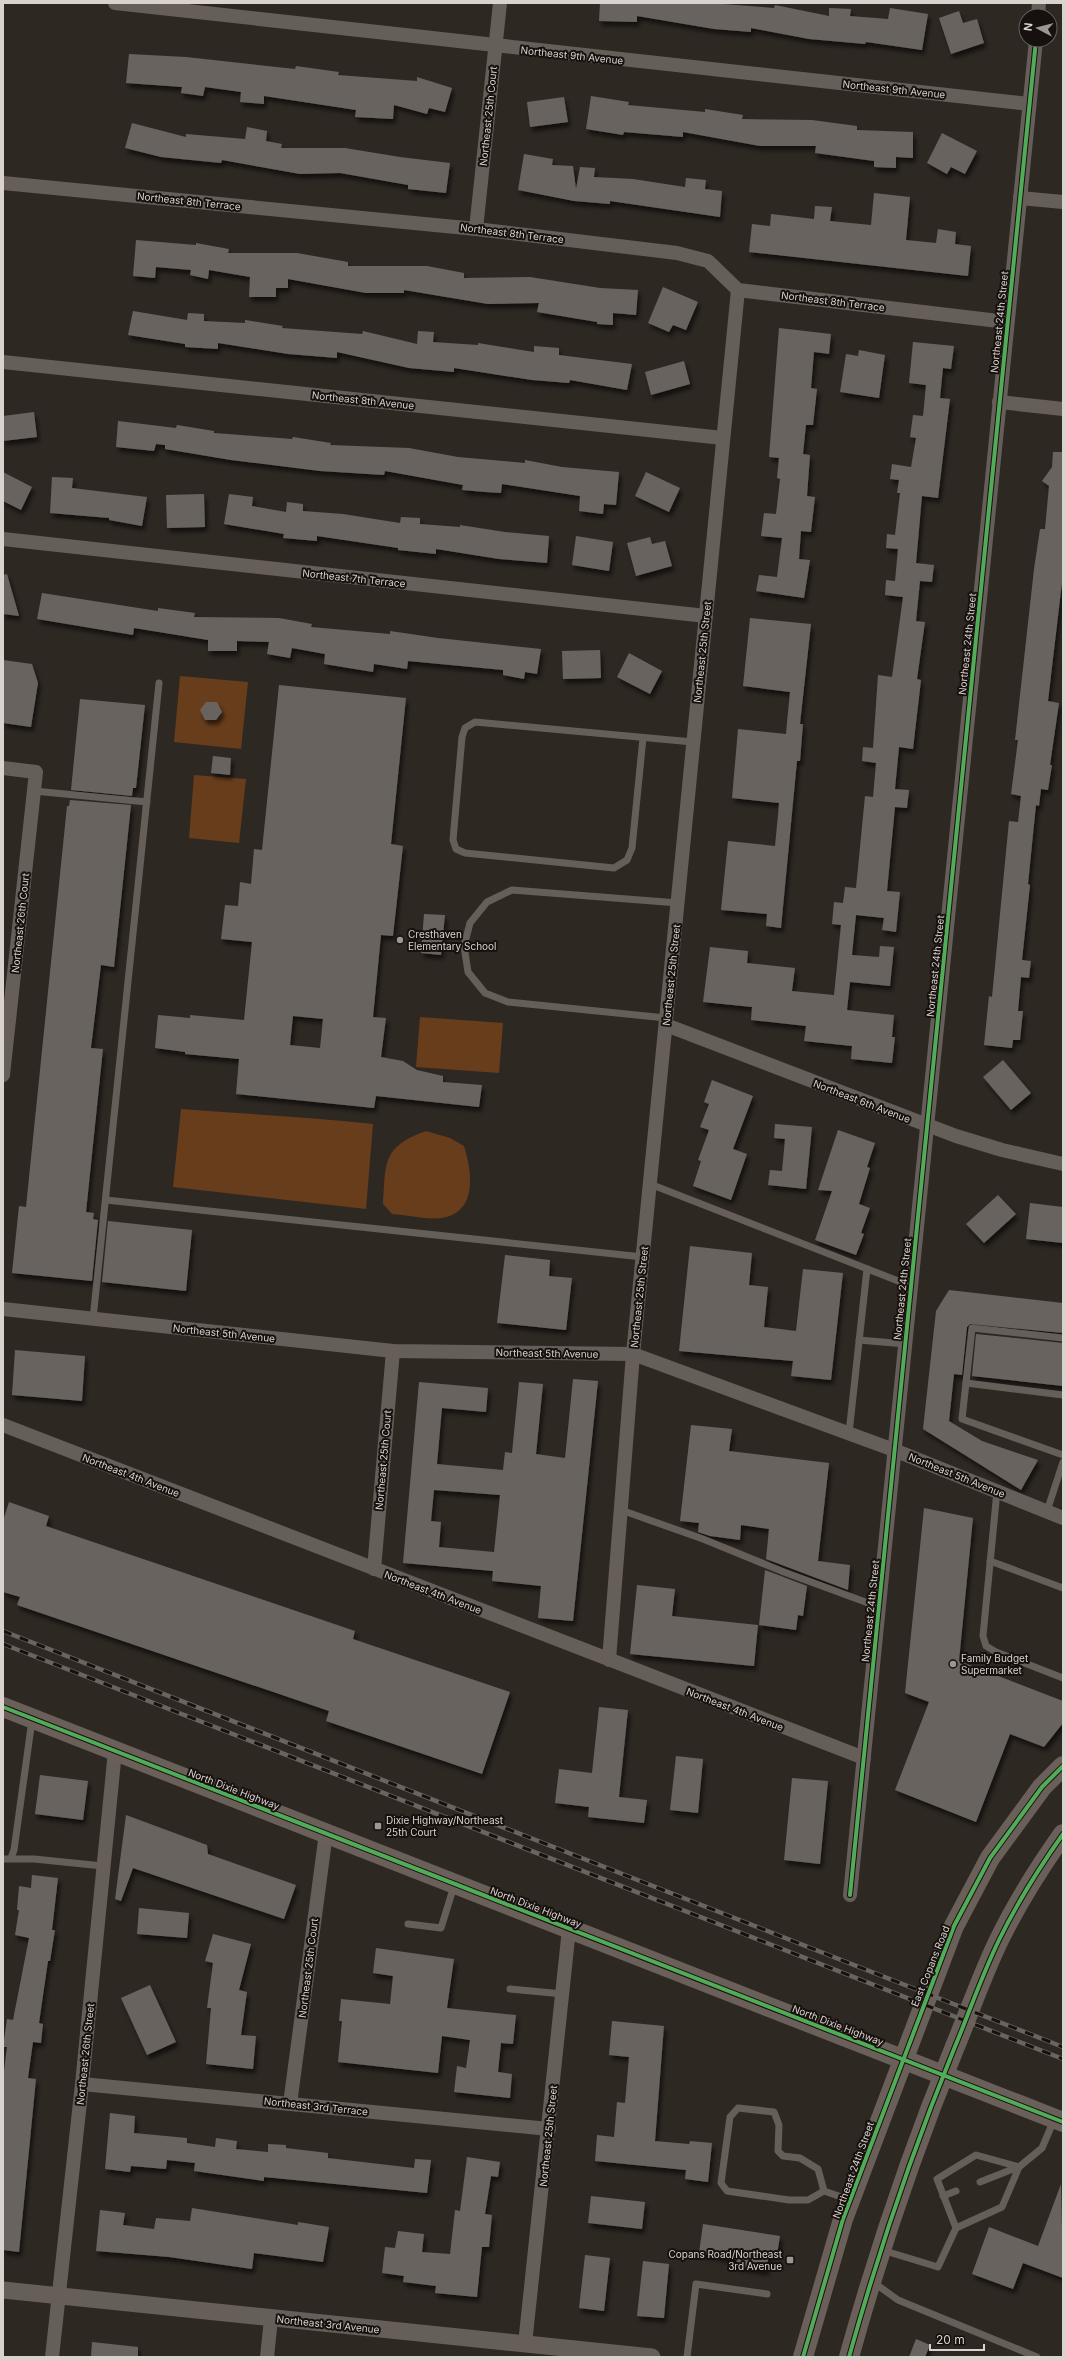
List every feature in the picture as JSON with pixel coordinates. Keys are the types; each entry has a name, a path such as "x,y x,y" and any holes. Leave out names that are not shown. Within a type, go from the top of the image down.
{"main road":[{"name":"North Dixie Highway","path":"3,1707 1059,2120"},
{"name":"East Copans Road","path":"902,2059 954,1926 990,1858 1042,1787 1063,1766"},
{"path":"849,2357 871,2281 943,2075 999,1940 1035,1873 1063,1834"},
{"name":"Northeast 24th Street","path":"803,2357 850,2200 902,2059"}],"street":[{"name":"Northeast 9th Avenue","path":"115,3 1029,104"},
{"name":"Northeast 25th Court","path":"476,229 500,3"},
{"name":"Northeast 24th Street","path":"850,1894 1035,48"},
{"name":"Northeast 8th Terrace","path":"3,183 476,229 677,253 708,261 738,290 1007,322"},
{"path":"1020,198 1063,202"},
{"name":"Northeast 25th Street","path":"609,1660 633,1354 738,290"},
{"name":"Northeast 8th Avenue","path":"3,362 723,438"},
{"path":"999,402 1063,409"},
{"name":"Northeast 7th Terrace","path":"3,539 706,616"},
{"name":"Northeast 26th Court","path":"3,768 36,772 3,1075"},
{"name":"Northeast 6th Avenue","path":"666,1021 927,1126 1002,1150 1063,1164"},
{"name":"Northeast 5th Avenue","path":"3,1309 393,1351 633,1354 894,1450 1063,1518"},
{"name":"Northeast 25th Court","path":"374,1569 393,1351"},
{"name":"Northeast 4th Avenue","path":"3,1425 864,1758"},
{"name":"Northeast 26th Street","path":"52,2357 82,2084 115,1751"},
{"name":"Northeast 25th Court","path":"290,2104 326,1833"},
{"name":"Northeast 25th Street","path":"525,2344 569,1929"},
{"name":"Northeast 3rd Terrace","path":"82,2084 549,2129"},
{"name":"Northeast 3rd Avenue","path":"3,2290 271,2319 652,2357"},
{"path":"267,2357 271,2319"}],"lane":[{"path":"93,1319 159,683"},
{"path":"643,738 632,848 627,860 614,868 465,853 456,849 453,840 462,737 465,728 474,722 694,742"},
{"path":"34,791 146,802"},
{"path":"666,1021 508,1002 485,992 468,972 464,946 470,923 487,902 512,890 678,903"},
{"path":"650,1184 911,1286"},
{"path":"106,1200 643,1256"},
{"path":"849,1433 867,1269"},
{"path":"1063,1338 972,1328 962,1419 1063,1455"},
{"path":"859,1340 905,1344"},
{"path":"966,1384 1063,1395"},
{"path":"1047,1511 1063,1462"},
{"path":"997,1491 983,1636 986,1646 996,1652 1063,1678"},
{"path":"621,1510 703,1539 784,1572 879,1607"},
{"path":"990,1561 1063,1588"},
{"path":"11,1858 14,1850 32,1718"},
{"path":"3,1859 34,1859 103,1866"},
{"path":"408,1924 441,1928 455,1884"},
{"path":"510,1989 563,1994"},
{"path":"824,2191 818,2169 800,2158 783,2156 778,2151 779,2125 774,2112 738,2108 730,2117 721,2183 727,2191 789,2200 808,2200 824,2191 850,2200"},
{"path":"980,2182 1019,2167 1042,2148 1059,2120"},
{"path":"956,2228 936,2179 976,2155 1019,2167"},
{"path":"882,2250 938,2267 956,2228 1002,2208 1019,2167"},
{"path":"943,2196 956,2191"},
{"path":"871,2281 898,2300 1037,2357"},
{"path":"687,2357 696,2284 767,2294"}],"shaded area":[{"path":"180,676 248,682 241,749 174,742"},
{"path":"194,775 246,779 239,843 189,838"},
{"path":"420,1017 503,1023 499,1073 416,1067"},
{"path":"181,1109 301,1117 373,1124 366,1209 173,1187"},
{"path":"426,1131 450,1138 464,1146 470,1179 470,1190 467,1199 462,1208 454,1214 442,1218 424,1218 392,1214 383,1204 386,1167 389,1158 401,1143"}],"building":[{"path":"600,3 710,3 774,8 775,5 829,16 829,8 851,9 850,16 888,19 890,8 928,14 922,50 866,42 865,44 809,39 751,28 751,32 714,29 637,16 637,22 599,21"},
{"path":"959,11 963,23 977,19 984,43 951,54 939,18"},
{"path":"129,54 186,57 295,69 296,66 339,72 338,75 417,81 417,77 452,88 445,112 429,108 427,114 394,105 393,119 355,117 356,110 264,96 264,104 240,102 241,92 205,87 203,96 181,93 182,87 126,83"},
{"path":"591,96 629,102 628,105 705,112 705,109 743,115 742,119 812,120 857,126 857,130 913,132 913,158 896,157 896,168 874,167 874,161 815,153 816,146 760,146 683,132 683,137 624,132 623,135 586,129"},
{"path":"564,97 568,122 530,127 527,102"},
{"path":"132,123 186,137 186,134 245,139 247,127 267,131 266,141 282,144 281,148 345,148 450,163 446,193 408,189 408,185 340,173 300,174 222,160 221,163 161,157 125,148"},
{"path":"942,133 977,151 965,174 951,167 947,174 927,163"},
{"path":"524,154 553,159 552,165 573,166 576,189 580,167 595,168 594,177 633,179 685,187 686,178 706,180 705,189 722,191 720,217 610,201 610,204 574,201 518,190"},
{"path":"874,193 910,197 906,240 936,243 938,229 956,232 955,244 971,246 968,276 749,252 752,224 770,226 771,214 814,219 815,206 832,207 830,221 871,225"},
{"path":"136,240 196,245 196,243 229,249 228,253 297,253 348,262 348,266 427,266 464,273 464,278 530,277 600,288 638,290 636,315 613,313 613,325 597,324 597,322 537,312 539,303 488,304 404,290 404,293 366,293 288,279 288,288 276,288 276,297 249,297 250,277 209,270 208,279 190,275 191,270 156,267 155,278 133,276"},
{"path":"663,287 698,302 686,330 673,325 669,332 648,323"},
{"path":"133,311 187,320 188,313 204,314 204,321 245,323 245,320 283,326 282,328 362,334 363,331 417,344 418,331 434,332 433,342 478,345 478,343 534,352 534,346 559,348 559,355 632,364 627,390 570,380 569,383 532,380 454,368 454,372 409,368 337,352 337,358 288,354 218,343 218,349 185,347 185,344 128,335"},
{"path":"779,328 831,334 829,354 814,352 811,388 817,389 813,425 806,425 803,454 810,455 807,496 815,497 811,532 801,531 799,559 810,560 804,598 756,591 759,575 777,577 782,538 761,536 764,513 776,514 780,479 777,478 779,458 769,457"},
{"path":"913,342 954,346 951,369 943,368 940,398 950,399 938,498 922,496 916,563 934,565 932,582 920,581 916,621 925,622 917,679 921,680 913,749 899,747 895,789 909,790 907,808 895,807 887,891 900,892 896,932 882,930 884,918 856,915 852,955 879,957 880,946 894,947 890,986 850,982 847,1010 894,1015 892,1037 895,1037 892,1063 851,1059 852,1046 804,1041 806,1026 751,1020 752,1007 703,1002 710,947 748,951 747,963 795,968 792,991 834,995 841,925 832,924 834,902 843,903 845,887 856,888 865,796 873,797 876,763 862,761 863,747 873,748 878,675 892,677 903,597 885,595 886,580 895,581 898,549 886,548 887,534 895,535 900,493 897,493 899,480 890,479 892,464 911,467 916,438 910,437 913,415 923,416 926,385 909,383"},
{"path":"859,350 885,355 879,398 840,392 846,354 858,356"},
{"path":"684,361 690,384 651,395 645,372"},
{"path":"34,412 37,437 3,441 3,416"},
{"path":"118,421 176,428 177,425 214,431 214,433 292,439 293,437 331,443 330,445 409,448 458,457 525,463 525,460 562,467 619,472 616,505 604,504 603,514 579,511 580,496 502,484 501,493 462,490 463,485 385,471 384,475 320,471 231,460 165,449 165,445 156,444 154,451 116,447"},
{"path":"1063,450 1063,574 1048,701 1059,703 1048,790 1041,789 1039,806 1036,805 1028,884 1030,885 1022,960 1031,961 1029,978 1021,977 1018,1011 1023,1011 1020,1040 1013,1040 1012,1048 984,1045 989,996 992,997 1009,821 1018,822 1021,796 1011,794 1018,740 1015,740 1034,569 1040,529 1045,529 1049,486 1042,481 1052,467 1053,452 1062,452"},
{"path":"3,472 32,487 21,510 3,501"},
{"path":"646,472 680,488 669,512 635,496"},
{"path":"52,477 73,478 72,488 147,497 142,526 109,520 109,518 50,513"},
{"path":"204,494 205,527 167,528 166,495"},
{"path":"229,494 253,497 252,506 286,512 287,502 303,504 303,511 343,514 400,523 401,517 420,518 420,524 460,527 460,525 505,532 549,536 547,563 499,559 436,549 436,554 398,550 398,548 317,536 317,541 283,538 284,534 224,524"},
{"path":"576,536 613,542 609,571 572,565"},
{"path":"650,537 652,544 665,541 672,566 636,576 627,543"},
{"path":"7,574 19,616 3,614 3,575"},
{"path":"42,593 158,611 158,608 195,613 194,617 279,618 312,624 311,627 390,634 390,631 438,638 541,649 537,674 525,672 524,679 503,675 503,670 408,661 407,669 374,664 373,672 324,664 325,654 292,648 290,658 267,654 269,642 237,641 237,651 208,651 208,640 134,628 133,635 37,619"},
{"path":"750,618 811,624 800,724 803,724 800,761 797,761 781,928 766,926 767,914 721,910 728,841 775,846 779,803 732,798 738,729 786,734 790,692 743,686"},
{"path":"600,650 601,678 563,679 562,651"},
{"path":"629,653 662,671 650,694 617,677"},
{"path":"3,660 32,664 38,683 31,727 3,723"},
{"path":"279,685 406,698 391,844 403,846 393,936 381,935 373,1017 386,1018 381,1057 403,1061 417,1070 443,1076 443,1082 482,1085 479,1107 376,1096 374,1108 236,1094 239,1059 185,1054 185,1052 155,1048 158,1015 190,1018 190,1015 244,1020 252,942 221,939 225,905 238,906 240,882 251,884 254,849 262,850","holes":["293,1016 323,1019 320,1048 290,1045"]},
{"path":"80,699 145,705 136,788 133,788 132,796 71,790"},
{"path":"206,702 217,702 222,712 216,720 205,720 200,710"},
{"path":"213,756 231,758 230,775 211,773"},
{"path":"70,800 131,805 114,967 101,965 91,1048 103,1049 86,1212 94,1213 93,1219 98,1220 92,1281 12,1273 19,1206 26,1207 67,806 69,806"},
{"path":"424,914 445,915 441,955 421,953"},
{"path":"1003,1060 1031,1093 1011,1110 983,1077"},
{"path":"712,1080 753,1096 733,1149 747,1154 731,1200 693,1186 701,1161 698,1160 709,1130 700,1127 709,1104 704,1102"},
{"path":"775,1124 812,1127 806,1189 768,1185 770,1170 782,1171 785,1139 774,1138"},
{"path":"838,1130 875,1143 867,1167 870,1168 859,1204 870,1208 861,1233 864,1234 856,1255 815,1240 832,1191 818,1190"},
{"path":"998,1195 1016,1214 984,1243 966,1224"},
{"path":"1030,1203 1063,1207 1063,1243 1026,1239"},
{"path":"108,1221 192,1230 186,1291 102,1282"},
{"path":"690,1246 752,1253 749,1285 768,1287 764,1327 796,1331 803,1269 843,1273 831,1380 791,1376 793,1361 679,1351"},
{"path":"505,1255 550,1260 549,1276 572,1278 566,1330 497,1323"},
{"path":"949,1290 1063,1303 1063,1333 970,1324 967,1327 962,1375 954,1374 949,1421 982,1441 1038,1460 1021,1490 923,1429 936,1311"},
{"path":"976,1334 1063,1343 1063,1386 972,1376"},
{"path":"15,1350 85,1356 82,1401 12,1395"},
{"path":"573,1379 598,1381 573,1621 538,1618 541,1586 492,1581 493,1571 403,1563 419,1382 488,1388 486,1412 442,1408 437,1464 503,1470 505,1452 512,1453 519,1382 543,1384 536,1454 565,1458","holes":["434,1490 500,1495 494,1552 439,1547 441,1522 431,1521"]},
{"path":"691,1425 732,1429 729,1451 829,1463 818,1561 850,1565 848,1590 766,1559 769,1529 741,1525 740,1540 710,1536 698,1532 699,1523 680,1521"},
{"path":"9,1502 49,1516 46,1526 355,1631 353,1639 510,1692 482,1774 326,1721 329,1711 17,1605 20,1597 3,1592 3,1521"},
{"path":"924,1508 973,1518 959,1661 1063,1701 1063,1723 1044,1747 1010,1734 976,1822 895,1790 929,1702 905,1693"},
{"path":"765,1570 807,1586 803,1616 798,1615 796,1630 759,1625"},
{"path":"637,1585 675,1589 672,1616 758,1625 754,1666 630,1654"},
{"path":"599,1707 628,1710 619,1797 647,1800 644,1823 588,1817 589,1807 555,1803 559,1769 592,1773"},
{"path":"676,1756 703,1759 698,1813 670,1810"},
{"path":"40,1775 88,1781 83,1820 35,1814"},
{"path":"792,1778 828,1781 820,1864 784,1860"},
{"path":"126,1815 207,1845 208,1854 296,1885 284,1919 133,1868 121,1901 115,1899"},
{"path":"32,1875 58,1878 52,1930 55,1930 50,1961 48,1961 39,2023 43,2024 41,2043 33,2042 28,2078 36,2079 19,2252 3,2250 3,2079 7,2047 3,2047 7,2019 13,2020 29,1938 15,1935 19,1910 17,1910 19,1886 31,1888"},
{"path":"139,1908 189,1913 187,1938 137,1934"},
{"path":"213,1934 251,1944 239,1990 247,1992 241,2035 256,2036 253,2069 206,2064 211,2008 207,2008 213,1963 205,1961"},
{"path":"376,1948 454,1959 447,2008 516,2015 513,2044 501,2043 498,2072 512,2074 510,2098 454,2092 457,2066 466,2068 470,2040 442,2036 438,2073 338,2062 342,2021 339,2021 341,1999 390,2004 393,1976 373,1973"},
{"path":"150,1985 176,2042 147,2055 121,1998"},
{"path":"612,2021 664,2026 655,2141 689,2144 690,2141 712,2143 708,2182 685,2179 686,2170 595,2161 597,2135 614,2137 617,2102 625,2103 629,2057 609,2055"},
{"path":"110,2113 135,2116 134,2133 187,2138 187,2143 215,2147 216,2138 237,2141 236,2149 268,2152 268,2144 286,2145 286,2148 328,2153 328,2158 414,2168 415,2159 431,2160 427,2193 264,2177 264,2181 194,2171 195,2163 167,2160 166,2169 131,2166 130,2172 105,2169"},
{"path":"467,2157 500,2162 498,2177 491,2176 485,2214 492,2215 489,2247 482,2247 477,2297 435,2293 436,2286 403,2282 404,2276 382,2273 385,2247 395,2248 398,2231 424,2234 422,2252 450,2254 455,2210 460,2211"},
{"path":"1061,2184 1063,2278 1023,2263 1013,2289 972,2274 989,2227 1038,2246"},
{"path":"591,2196 645,2202 642,2229 588,2223"},
{"path":"192,2208 298,2225 298,2222 329,2227 323,2262 254,2253 252,2269 169,2257 96,2251 100,2210 125,2213 123,2225 154,2229 156,2218 190,2221"},
{"path":"703,2224 780,2236 777,2255 769,2254 766,2271 736,2266 737,2260 699,2253"},
{"path":"585,2255 610,2258 604,2311 579,2308"},
{"path":"643,2261 669,2264 664,2318 637,2316"},
{"path":"916,2339 930,2345 925,2357 909,2357"},
{"path":"92,2342 138,2347 138,2357 91,2357"}],"railway":[{"path":"3,1631 1063,2047"},
{"path":"3,1644 1063,2059"}],"cycle path":[{"path":"850,1895 1035,48"},
{"path":"3,1707 1063,2122"},
{"path":"803,2357 843,2219 954,1926 990,1858 1042,1787 1063,1766"},
{"path":"849,2357 884,2240 910,2163 981,1980 1013,1913 1063,1834"}],"place":[{"name":"Cresthaven Elementary School","path":"400,940"},
{"name":"Family Budget Supermarket","path":"953,1664"},
{"name":"Dixie Highway/Northeast 25th Court","path":"378,1826"},
{"name":"Copans Road/Northeast 3rd Avenue","path":"790,2260"}]}
